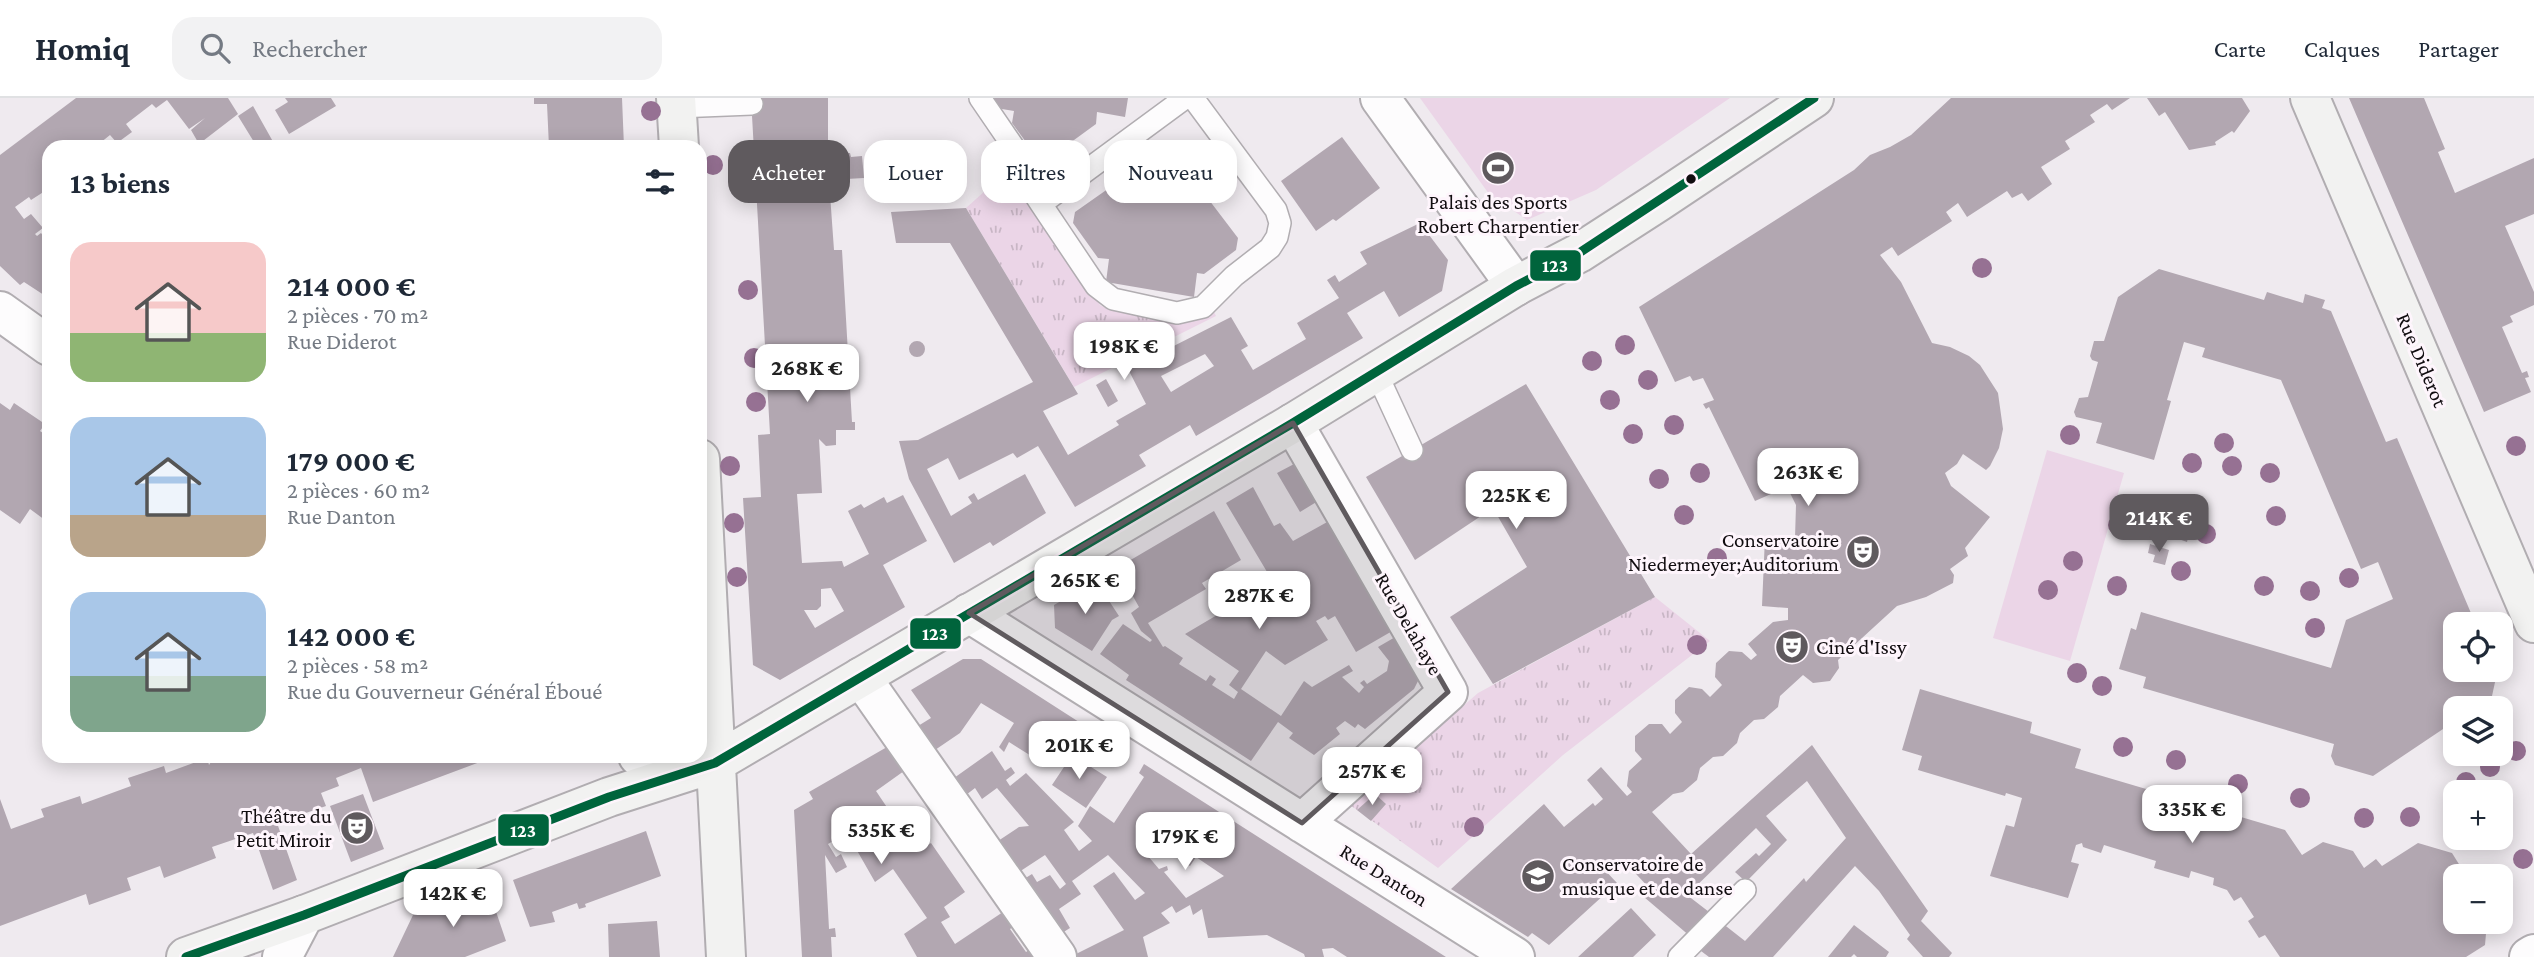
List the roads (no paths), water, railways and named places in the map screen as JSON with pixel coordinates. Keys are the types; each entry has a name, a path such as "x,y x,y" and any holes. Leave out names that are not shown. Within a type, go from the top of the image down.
{"main road":[{"path":"186,957 304,915 609,797 715,763 1293,423 1516,286 1579,253 1814,98"},
{"name":"Rue Diderot","path":"2310,98 2534,622"},
{"path":"677,102 679,140"},
{"path":"707,601 726,957"}],"street":[{"path":"1380,98 1516,286"},
{"path":"0,311 42,341"},
{"name":"Rue Delahaye","path":"1293,423 1448,692 1302,822"},
{"name":"Rue Danton","path":"969,613 1515,957"},
{"path":"861,677 1057,957"},
{"path":"649,763 670,777"},
{"path":"282,957 304,915"},
{"path":"2529,957 2534,954"}],"lane":[{"path":"980,98 1019,155 1028,184 1096,286 1113,299 1177,313 1203,307 1234,276 1270,248 1280,223 1276,210 1193,98"},
{"path":"1041,204 1185,98"},
{"path":"677,102 752,104"},
{"path":"1376,372 1412,450"},
{"path":"1679,957 1745,890"}],"place":[{"name":"Palais des Sports Robert Charpentier","path":"1498,168"},
{"name":"Conservatoire Niedermeyer;Auditorium","path":"1863,552"},
{"name":"Ciné d'Issy","path":"1792,647"},
{"name":"Théâtre du Petit Miroir","path":"357,828"},
{"name":"Conservatoire de musique et de danse","path":"1538,876"}]}
